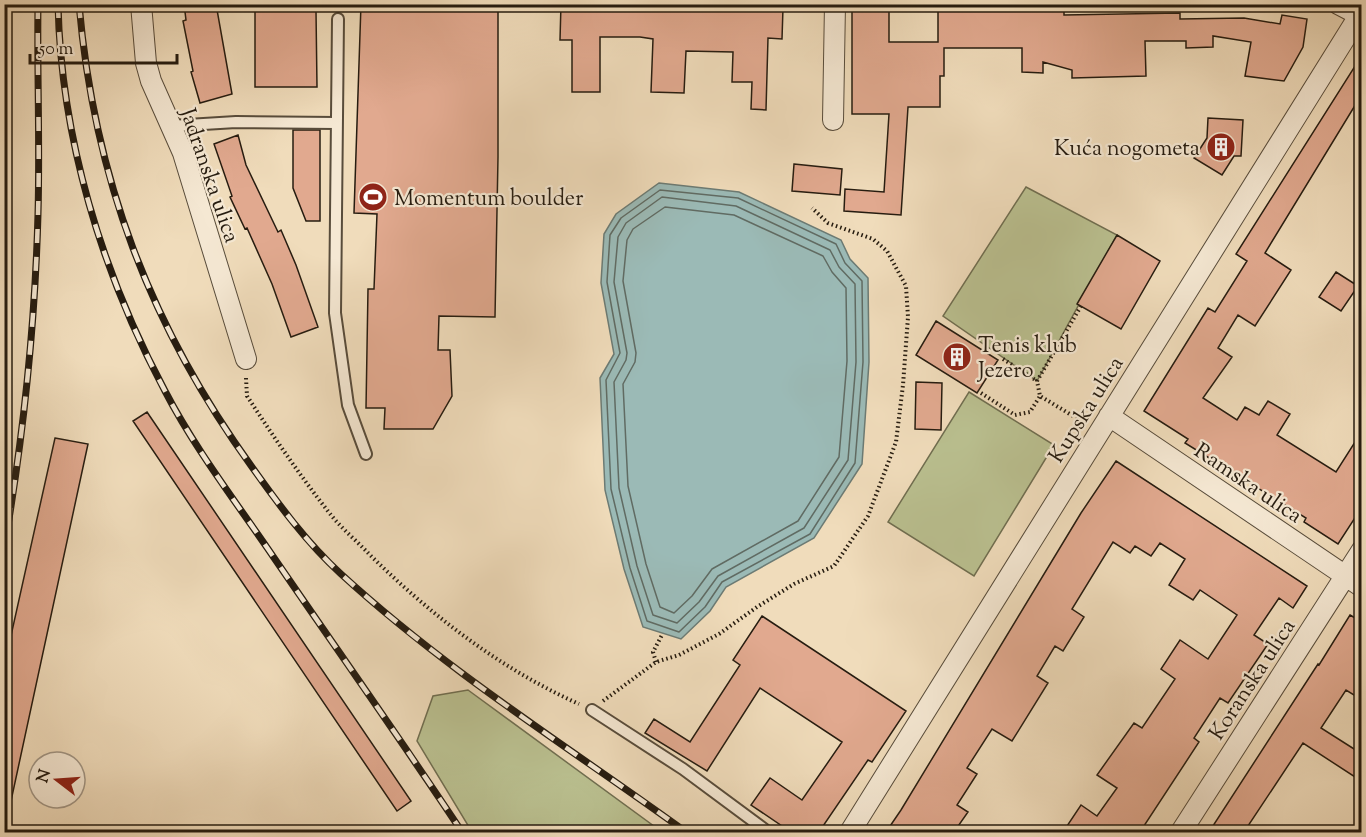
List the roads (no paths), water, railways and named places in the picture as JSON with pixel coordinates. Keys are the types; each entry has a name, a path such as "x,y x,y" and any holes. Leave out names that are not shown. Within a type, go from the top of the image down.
{"street":[{"name":"Jadranska ulica","path":"141,4 146,63 151,81 183,153 246,359"},
{"path":"833,120 835,4"},
{"path":"1338,4 1360,13"},
{"name":"Kupska ulica","path":"850,832 1360,13"},
{"name":"Ramska ulica","path":"1104,424 1353,581"},
{"name":"Koranska ulica","path":"1181,832 1353,581 1362,550"}],"lane":[{"path":"338,19 335,314 348,405 366,454"},
{"path":"171,126 236,122 336,123"},
{"path":"592,710 683,769 768,832"}],"water":[{"path":"659,183 739,192 841,240 850,259 868,278 869,362 862,464 814,538 726,587 710,611 681,639 643,627 624,569 605,490 600,378 614,354 601,283 604,234 616,214"}],"railway":[{"path":"4,549 17,466 34,298 39,188 38,4"},
{"path":"58,4 67,105 89,204 104,252 142,346 176,412 201,452 462,832"},
{"path":"79,4 98,130 113,190 133,248 156,304 184,360 216,414 252,467 317,550 382,610 467,677 686,832"}],"place":[{"name":"Kuća nogometa","path":"1221,147"},
{"name":"Momentum boulder","path":"373,197"},
{"name":"Tenis klub Jezero","path":"957,357"}]}
